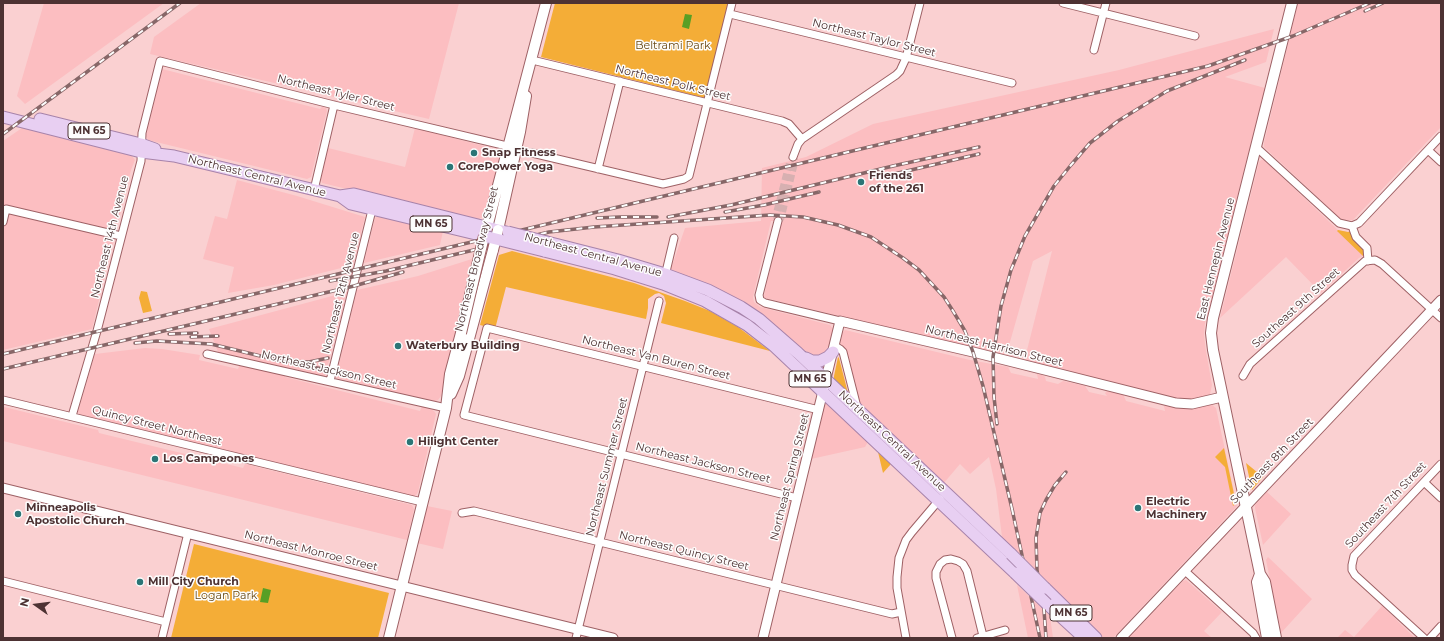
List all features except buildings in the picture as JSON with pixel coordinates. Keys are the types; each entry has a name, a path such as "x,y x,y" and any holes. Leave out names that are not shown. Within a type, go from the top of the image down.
{"main road":[{"name":"Northeast Broadway Street","path":"466,334 485,232 546,3"},
{"name":"East Hennepin Avenue","path":"1276,638 1265,582 1260,574 1222,397 1213,350 1212,326 1292,3"},
{"name":"Northeast Broadway Street","path":"389,638 446,408 450,374 466,334 497,234 524,115 531,63"},
{"name":"Northeast Central Avenue","path":"3,110 141,148"},
{"name":"Northeast Central Avenue","path":"3,117 141,148 340,196 354,194 388,208 545,247 618,260 664,279 747,325 774,346 824,392 1011,554 1096,638"},
{"name":"Northeast Central Avenue","path":"340,196 351,204 372,210 388,208"},
{"name":"Northeast Central Avenue","path":"664,279 708,290 741,307 772,329 827,380 943,496 1015,573 1084,638"},
{"path":"798,353 812,361 817,362 828,358 834,349"},
{"path":"1260,574 1258,582 1267,638"}],"street":[{"path":"532,153 663,184 684,179 689,176 732,3"},
{"path":"793,157 798,144 802,139 896,75 906,58 920,3"},
{"path":"1063,3 1195,36"},
{"path":"1094,50 1106,3"},
{"name":"Northeast Taylor Street","path":"730,14 1012,83"},
{"name":"Northeast Tyler Street","path":"160,61 334,105 507,146"},
{"name":"Northeast 14th Avenue","path":"72,416 98,331 140,161 142,133 160,61"},
{"name":"Northeast Polk Street","path":"531,63 620,81 782,121 789,124 802,139"},
{"path":"598,169 620,81"},
{"path":"314,190 334,105"},
{"path":"1256,147 1339,222 1352,226 1359,223 1441,136"},
{"path":"1428,150 1441,162"},
{"path":"3,222 6,209 121,236"},
{"name":"Northeast 12th Avenue","path":"330,381 372,210"},
{"name":"Northeast Harrison Street","path":"778,221 759,295 760,300 765,303 973,352 1176,403 1192,404 1222,397"},
{"path":"1352,226 1356,237 1366,248 1368,261 1375,260 1382,264 1441,318"},
{"path":"664,279 674,238"},
{"name":"Southeast 9th Street","path":"1243,376 1250,364 1360,265 1365,261 1368,261"},
{"name":"Southeast 8th Street","path":"1121,638 1441,300"},
{"name":"Northeast Summer Street","path":"577,634 659,301"},
{"name":"Northeast Spring Street","path":"763,638 827,380 840,321"},
{"name":"Northeast Van Buren Street","path":"464,415 487,328 819,410"},
{"path":"834,349 843,352 857,410"},
{"name":"Northeast Jackson Street","path":"206,354 446,408"},
{"name":"Quincy Street Northeast","path":"3,400 422,502"},
{"name":"Northeast Jackson Street","path":"464,415 797,498"},
{"name":"Southeast 7th Street","path":"1424,638 1355,575 1352,570 1352,564 1354,556 1441,464"},
{"path":"1424,482 1441,498"},
{"name":"Northeast Monroe Street","path":"3,488 401,586 577,634 613,638"},
{"path":"906,638 897,588 899,558 902,549 912,532 943,496"},
{"name":"Northeast Quincy Street","path":"462,513 474,511 776,584 892,614 901,612"},
{"path":"162,638 188,533"},
{"path":"952,638 936,578 936,572 940,564 945,560 951,559 963,564 967,571 980,637 1005,630"},
{"path":"1185,571 1254,636"},
{"path":"3,581 166,622"},
{"path":"1430,638 1441,626"}],"shaded area":[{"path":"44,3 164,3 25,104 17,96"},
{"path":"201,3 459,3 429,119 150,54 154,37"},
{"path":"1298,3 1441,3 1441,127 1353,220 1342,220 1264,147"},
{"path":"685,14 692,15 689,29 682,27"},
{"path":"1274,29 1266,62 1225,77 1265,88 1205,323 1204,335 1212,385 1210,394 1206,398 1187,401 1024,362 1052,251 1033,261 1008,349 1004,354 968,347 765,298 764,296 781,221 771,221 753,297 754,302 760,307 830,325 833,329 827,353 824,357 809,358 769,322 673,274 671,269 685,228 761,221 762,168 806,157 873,124 1119,70"},
{"path":"162,69 320,109 322,107 326,108 327,111 311,177 307,179 148,140 146,136"},
{"path":"22,128 132,156 135,160 131,170 92,329 3,350 3,141"},
{"path":"415,128 499,150 500,155 486,212 483,217 477,220 322,183 321,179 328,148 405,167"},
{"path":"1264,160 1338,230 1348,232 1351,231 1365,255 1359,258 1321,293 1286,257 1220,318 1259,162"},
{"path":"237,180 297,196 365,217 353,265 274,285 228,293 234,267 203,259 215,216 227,219"},
{"path":"380,215 443,231 440,245 364,263 375,218"},
{"path":"472,259 455,331 457,331 441,396 438,400 433,402 337,378 336,376 357,290 418,276"},
{"path":"347,292 325,376 218,352 209,329"},
{"path":"845,330 970,360 1008,367 1011,373 1038,379 1037,374 1042,375 1045,377 1046,381 1058,384 1063,381 1085,386 1089,392 1107,396 1105,393 1107,391 1123,394 1126,401 1165,411 1164,406 1183,409 1212,405 1216,408 1237,506 1113,638 1102,638 1043,581 1002,537 996,489 989,457 970,474 960,464 943,484 861,410 845,349 840,343"},
{"path":"145,348 200,355 199,360 238,369 240,364 285,374 285,377 420,411 422,406 425,406 434,411 436,414 418,492 413,497 79,414 78,412 95,354"},
{"path":"826,402 869,440 865,447 811,459 822,415 822,408"},
{"path":"3,404 4,407 98,430 99,433 243,468 245,464 412,505 414,509 407,540 3,441"},
{"path":"1267,492 1291,514 1263,545 1255,505"},
{"path":"427,506 452,511 443,549 417,543"},
{"path":"1268,557 1312,599 1281,633 1266,560"},
{"path":"1186,580 1222,612 1204,631 1212,638 1129,638 1183,581"},
{"path":"1017,585 1050,616 1053,638 1028,638"},
{"path":"263,588 271,590 268,603 260,602"},
{"path":"1382,606 1415,638 1337,638 1345,630 1354,637"}],"green space":[{"name":"Beltrami Park","path":"555,3 728,3 705,98 541,57"},
{"path":"1337,231 1348,232 1351,231 1365,249 1365,255 1363,256"},
{"path":"512,251 634,283 685,301 710,311 738,327 770,351 661,323 666,303 664,296 659,293 648,299 646,319 506,287 495,329 480,325 499,255"},
{"path":"141,291 147,292 152,311 143,313 139,298"},
{"path":"838,357 839,358 848,393 834,380"},
{"path":"1224,448 1236,503 1233,506 1225,467 1215,457"},
{"path":"878,452 891,464 883,473"},
{"path":"1246,463 1263,477 1252,490"},
{"name":"Logan Park","path":"194,544 389,593 378,638 171,638"}],"tunnel":[{"path":"778,221 781,218 795,161 793,157"},
{"path":"778,221 776,215 790,161 793,157"}],"railway":[{"path":"3,134 180,3"},
{"path":"3,354 1208,66 1293,36 1370,3"},
{"path":"1365,11 1383,3"},
{"path":"997,424 994,397 993,357 1001,306 1011,270 1025,236 1054,186 1090,143 1118,121 1167,91 1245,60"},
{"path":"668,217 731,205 979,147"},
{"path":"894,174 979,154"},
{"path":"725,212 764,205 819,192"},
{"path":"330,281 386,271 549,232 594,227 770,215 803,217 838,225 871,237 903,258 919,270 944,297 953,311 965,331 973,352 983,386 1013,513"},
{"path":"597,218 657,217"},
{"path":"3,369 354,286 403,272"},
{"path":"169,334 197,333"},
{"path":"191,337 218,336"},
{"path":"135,343 157,341 211,344 281,361 309,362 328,358"},
{"path":"297,365 324,369"},
{"path":"1046,638 1044,610 1037,570 1036,538 1040,513 1055,485 1066,472"},
{"path":"1012,509 1040,638"}],"place":[{"name":"Snap Fitness","path":"474,153"},
{"name":"CorePower Yoga","path":"450,167"},
{"name":"Friends of the 261","path":"861,182"},
{"name":"Waterbury Building","path":"398,346"},
{"name":"Hilight Center","path":"410,442"},
{"name":"Los Campeones","path":"155,459"},
{"name":"Electric Machinery","path":"1138,508"},
{"name":"Minneapolis Apostolic Church","path":"18,514"},
{"name":"Mill City Church","path":"140,582"}]}
